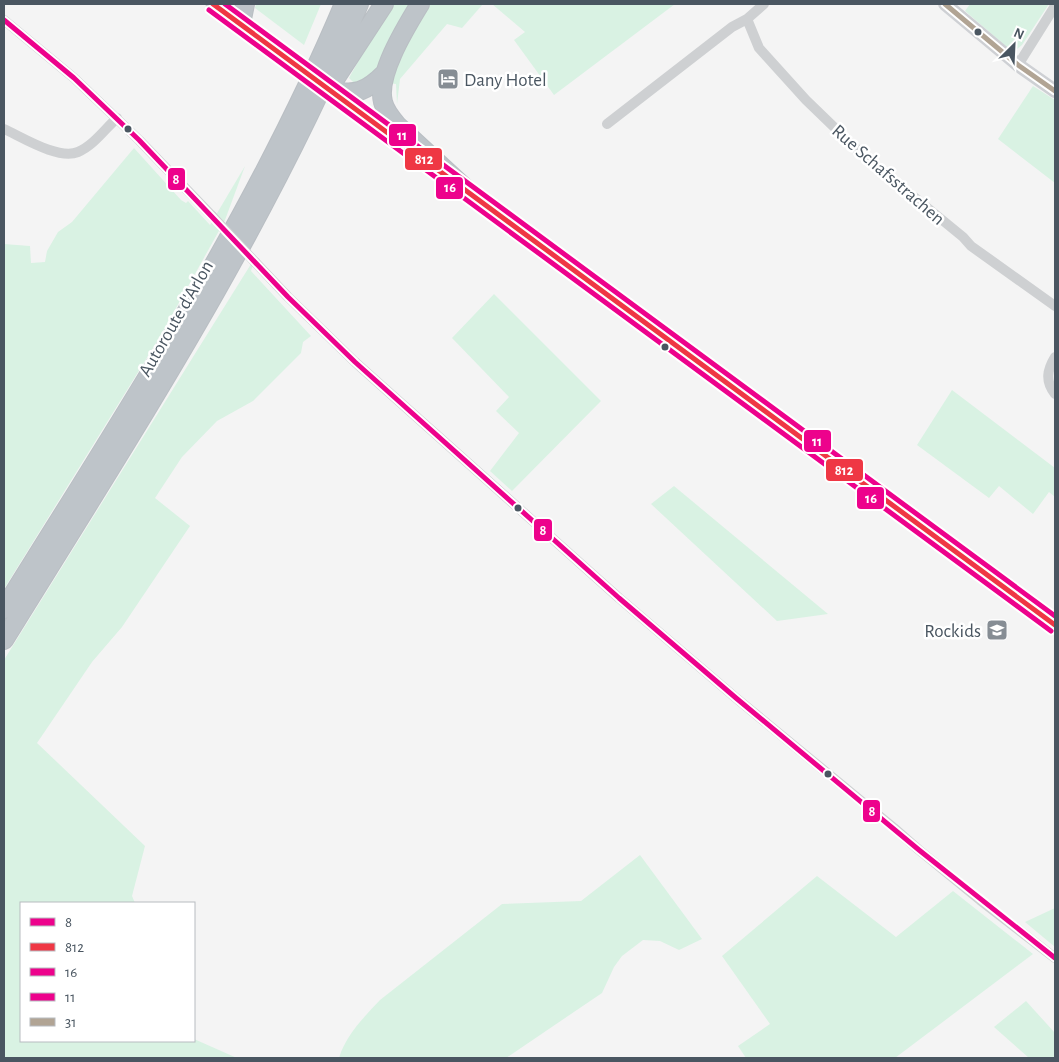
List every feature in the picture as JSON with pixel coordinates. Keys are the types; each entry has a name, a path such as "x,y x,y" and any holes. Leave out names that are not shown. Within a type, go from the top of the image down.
{"highway":[{"path":"241,24 245,4"},
{"name":"Autoroute d'Arlon","path":"4,609 171,339 244,212 306,88 344,4"},
{"name":"Autoroute d'Arlon","path":"4,640 189,339 256,219 304,126 359,4"},
{"path":"304,126 384,4"},
{"path":"420,4 406,28 385,73 381,87 383,102 390,117 474,197"},
{"path":"340,94 364,90 385,73"}],"main road":[{"path":"213,4 295,64 340,94 474,197 1055,626"},
{"path":"945,4 1018,65 1055,91"}],"street":[{"path":"607,124 732,27 747,19 764,4"},
{"path":"1018,65 1055,6"},
{"name":"Rue Schafsstrachen","path":"747,19 759,48 806,100 864,156 971,246 1055,306"},
{"path":"4,20 74,78 117,118 288,297 355,362 619,598 919,850 1055,958"},
{"path":"4,129 64,154 77,152 90,145 117,118"},
{"path":"1055,357 1047,375 1050,386 1055,394"}],"green space":[{"path":"256,4 321,4 304,45 255,8"},
{"path":"394,4 415,4 371,78 357,86 349,78 370,40"},
{"path":"430,4 483,4 462,28 447,24 400,79 397,104 396,84 387,83 414,29"},
{"path":"492,4 675,4 554,95 514,40 525,32"},
{"path":"970,4 1049,4 1022,45 1016,50 1009,49 965,11"},
{"path":"1033,86 1055,100 1055,183 998,139"},
{"path":"134,148 181,200 186,203 188,201 210,225 245,166 225,220 161,335 4,589 4,244 30,246 31,263 45,262 47,251 58,232 72,222"},
{"path":"256,256 251,271 311,336 303,342 301,353 253,401 217,421 182,457 155,498 190,526 122,627 92,662 37,743 145,846 132,896 135,902 20,902 20,1042 195,1042 195,1039 237,1058 4,1058 4,660"},
{"path":"494,294 601,401 512,491 490,471 519,433 496,411 509,397 452,338"},
{"path":"952,390 1055,468 1055,497 1049,492 1033,514 999,486 989,498 917,445"},
{"path":"674,486 828,614 777,621 651,504"},
{"path":"640,855 702,939 679,950 660,941 643,940 622,956 614,967 602,993 506,1058 339,1058 351,1034 380,1000 502,904 581,901"},
{"path":"817,876 896,937 953,891 1033,954 895,1058 746,1058 738,1046 770,1024 722,956"},
{"path":"1055,908 1055,947 1025,922"},
{"path":"1026,1001 1055,1033 1055,1058 1029,1058 994,1027"}],"transit line":[{"name":"812","path":"213,4 1055,625"},
{"name":"11","path":"225,4 1055,616"},
{"name":"31","path":"945,4 1018,65 1055,91"},
{"name":"16","path":"209,10 1051,631"},
{"name":"8","path":"4,20 74,78 139,140 288,297 355,362 619,598 919,850 1055,958"}],"place":[{"name":"Dany Hotel","path":"448,79"},
{"name":"Rockids","path":"997,630"}]}
